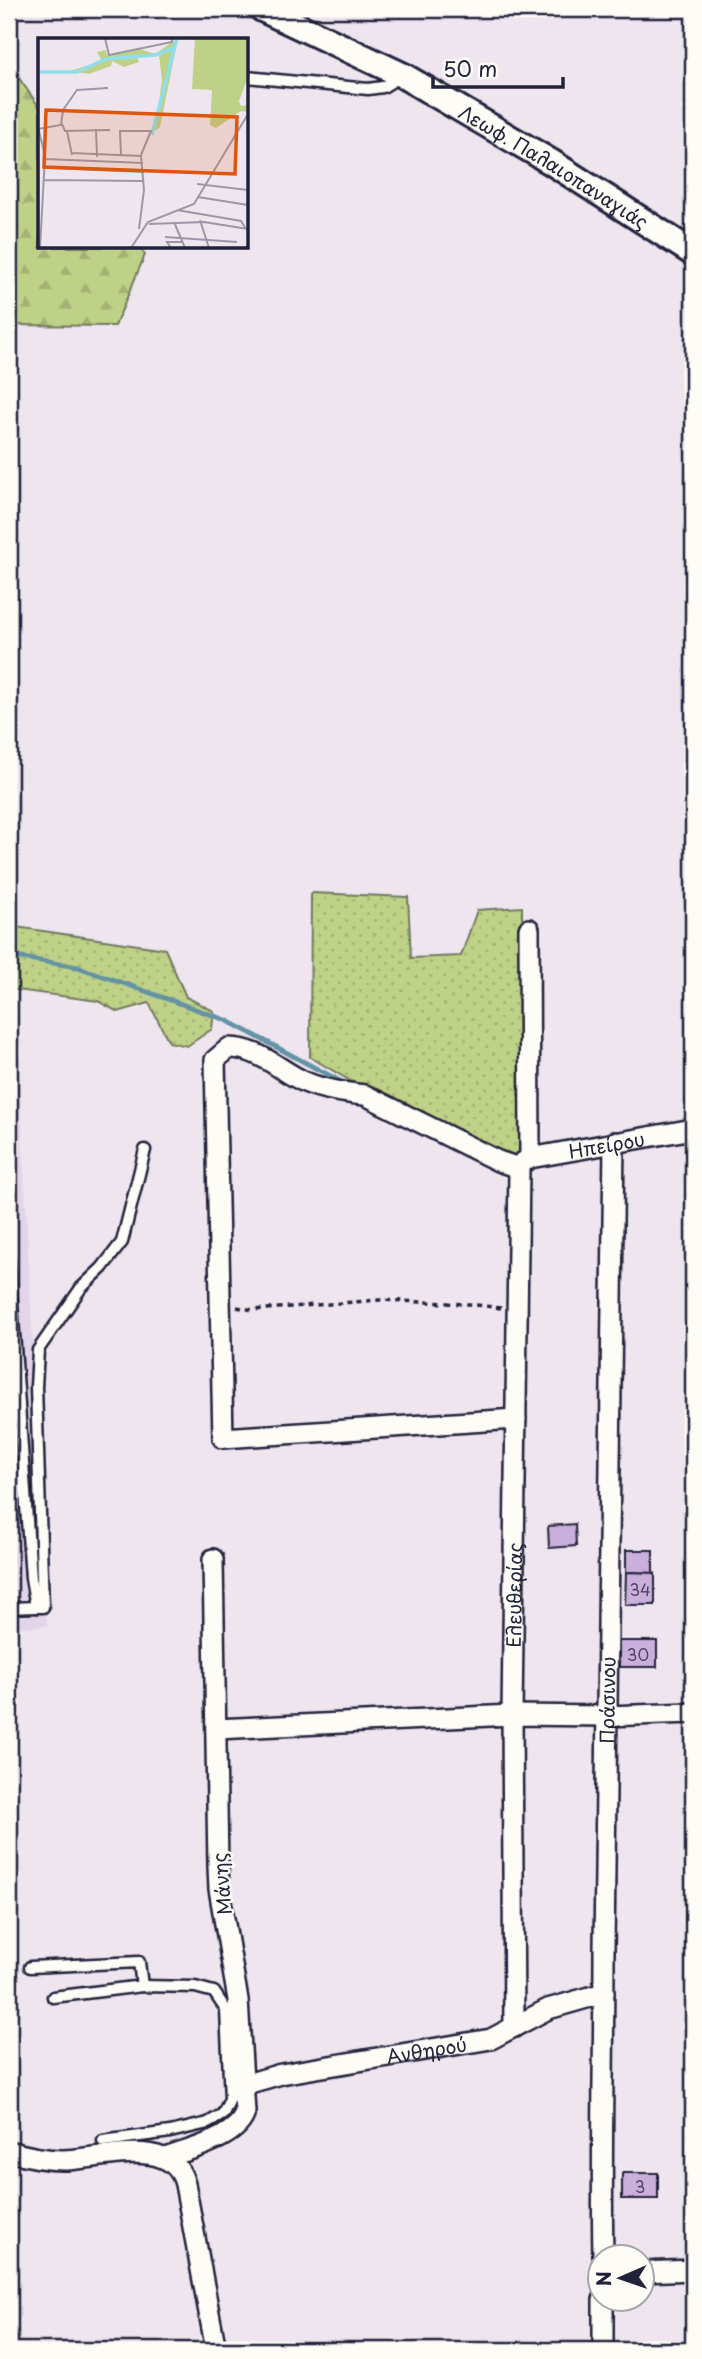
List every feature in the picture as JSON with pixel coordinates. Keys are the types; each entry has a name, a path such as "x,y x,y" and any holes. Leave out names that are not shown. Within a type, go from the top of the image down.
{"street":[{"name":"Λεωφ. Παλαιοπαναγιάς","path":"262,9 402,75 551,162 693,253"},
{"name":"Ελευθερίας","path":"514,2027 512,1715 517,1310 529,929"},
{"path":"516,1419 223,1438 215,1060 229,1048 243,1048 260,1054 306,1082 341,1093 365,1095 498,1161 523,1163"},
{"name":"Ηπείρου","path":"523,1163 614,1142 693,1129"},
{"name":"Πράσινου","path":"603,2244 601,2148 614,1142"},
{"name":"Μάνης","path":"9,2151 62,2160 141,2153 166,2158 223,2136 241,2123 245,2112 236,2092 238,2000 219,1889 213,1559"},
{"path":"216,1729 512,1715 693,1713"},
{"name":"Ανθηρού","path":"236,2092 281,2074 482,2041 502,2034 548,2009 604,1993"},
{"path":"166,2158 175,2164 183,2175 216,2350"},
{"path":"656,2271 693,2270"},
{"path":"603,2314 603,2350"}],"lane":[{"path":"248,77 368,89 383,87 402,75"},
{"path":"9,1608 43,1607 36,1387 38,1350 81,1288 102,1268 122,1242 145,1150"},
{"path":"9,1260 31,1578 36,1607"},
{"path":"30,1967 139,1962 142,1986"},
{"path":"53,1997 142,1986 195,1986 214,1992 226,2010 236,2092 223,2114 208,2123 170,2132 103,2141"}],"path":[{"path":"221,1305 253,1310 379,1300 469,1304 517,1310"}],"shaded area":[{"path":"9,989 15,990 47,1626 9,1628"}],"green space":[{"path":"9,64 38,105 38,248 140,248 145,255 115,326 9,325"},
{"path":"311,893 408,897 411,958 461,956 477,910 522,907 524,1152 506,1162 366,1090 310,1057"},
{"path":"9,926 165,949 186,997 214,1011 212,1029 187,1046 169,1042 149,1003 118,1012 98,1001 9,989"}],"building":[{"path":"575,1524 576,1546 549,1548 548,1526"},
{"path":"626,1550 653,1550 653,1573 626,1572"},
{"path":"626,1572 655,1573 655,1605 625,1605"},
{"path":"619,1641 657,1641 657,1667 619,1667"},
{"path":"622,2173 658,2173 658,2199 622,2199"}],"waterway":[{"path":"9,956 78,967 226,1020 349,1086"}]}
